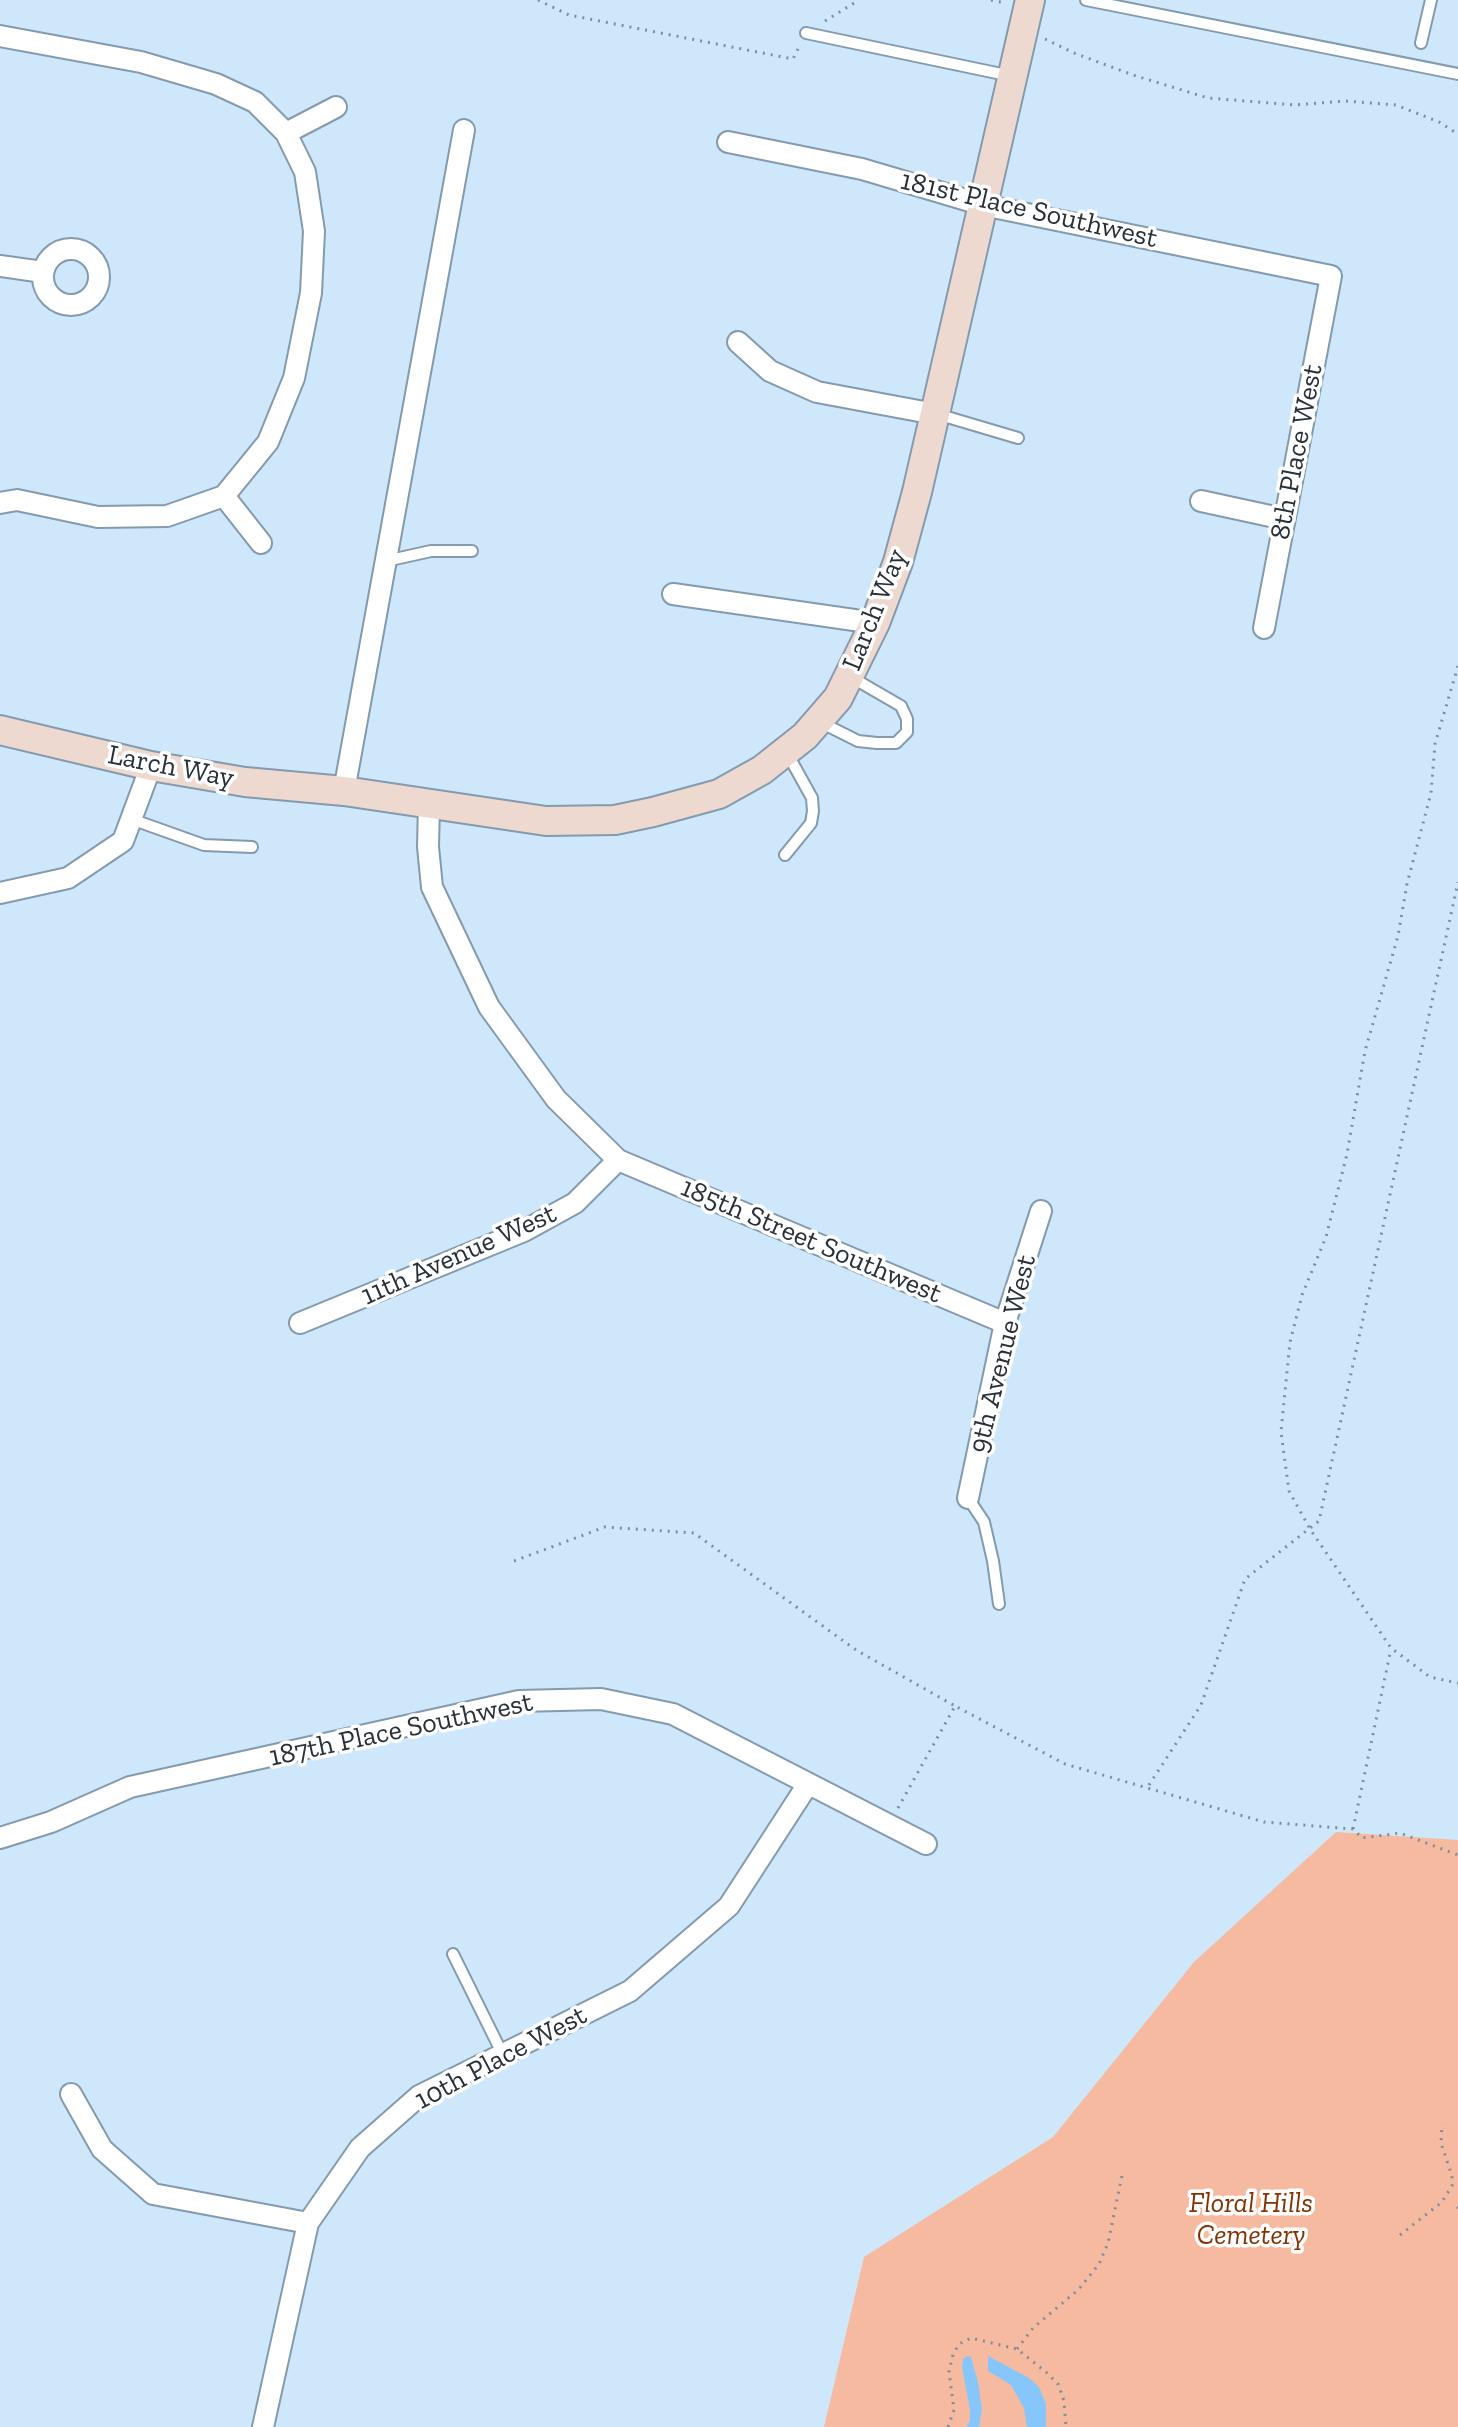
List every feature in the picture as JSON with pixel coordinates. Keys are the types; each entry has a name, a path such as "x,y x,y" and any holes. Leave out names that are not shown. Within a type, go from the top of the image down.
{"main road":[{"name":"Larch Way","path":"0,730 151,766 245,782 344,791 546,821 615,820 719,794 762,770 805,736 838,698 875,623 898,562 1030,0"}],"street":[{"path":"0,36 141,62 216,84 255,102 286,133 305,172 314,231 311,293 294,378 268,442 224,496 167,516 98,517 17,500 0,503"},
{"path":"286,133 336,107"},
{"path":"344,791 464,130"},
{"name":"181st Place Southwest","path":"728,142 862,169 983,205 1331,276"},
{"path":"0,266 43,272"},
{"name":"8th Place West","path":"1264,628 1331,276"},
{"path":"738,342 770,371 817,392 935,414"},
{"path":"224,496 261,543"},
{"path":"1201,501 1284,519"},
{"path":"673,594 875,623"},
{"path":"0,893 68,878 123,841 151,766"},
{"path":"429,803 428,847 432,887 489,1007 556,1099 618,1160"},
{"name":"11th Avenue West","path":"300,1323 524,1231 575,1203 618,1160"},
{"name":"185th Street Southwest","path":"618,1160 1005,1323"},
{"name":"9th Avenue West","path":"968,1498 1005,1323 1041,1211"},
{"name":"187th Place Southwest","path":"0,1838 51,1822 130,1787 519,1701 601,1699 673,1714 926,1844"},
{"name":"10th Place West","path":"263,2427 308,2223 360,2148 419,2096 630,1991 729,1906 808,1784"},
{"path":"71,2094 102,2149 153,2194 308,2223"}],"lane":[{"path":"1086,0 1458,74"},
{"path":"1421,43 1431,0"},
{"path":"806,33 1013,76"},
{"path":"935,414 1018,438"},
{"path":"386,561 431,551 472,551"},
{"path":"818,721 858,741 891,744 903,738 908,724 901,706 849,676"},
{"path":"785,855 811,823 813,811 812,798 786,751"},
{"path":"131,819 204,845 252,847"},
{"path":"968,1498 984,1522 999,1604"},
{"path":"453,1954 503,2055"}],"path":[{"path":"538,0 569,15 793,59 806,33 859,0"},
{"path":"1024,28 1089,59 1208,98 1295,105 1345,101 1396,105 1439,122 1458,134"},
{"path":"1458,666 1435,744 1431,793 1407,884 1398,936 1365,1051 1344,1168 1326,1237 1302,1295 1290,1342 1281,1432 1289,1491 1310,1529 1391,1648 1430,1677 1458,1683"},
{"path":"1149,1785 1201,1705 1245,1579 1319,1521 1458,882"},
{"path":"514,1561 605,1527 694,1533 856,1650 1065,1764 1264,1822 1353,1829 1362,1838 1400,1833 1458,1855"},
{"path":"1353,1829 1391,1648"},
{"path":"888,1826 955,1706"},
{"path":"1400,2235 1442,2202 1452,2186 1452,2176 1441,2143 1442,2124"},
{"path":"1017,2349 1033,2328 1079,2289 1099,2264 1108,2243 1123,2171"},
{"path":"948,2427 954,2410 949,2371 959,2344 971,2338 1017,2349 1058,2384 1064,2401 1066,2427"}],"green space":[{"name":"Floral Hills Cemetery","path":"1336,1832 1458,1840 1458,2427 824,2427 864,2257 1053,2137 1194,1962"}],"water":[{"path":"988,2356 1029,2378 1039,2387 1046,2404 1046,2427 1027,2427 1024,2408 1011,2385 988,2371"},
{"path":"971,2357 978,2382 982,2410 979,2427 966,2427 970,2421 970,2410 962,2367 963,2359"}]}
